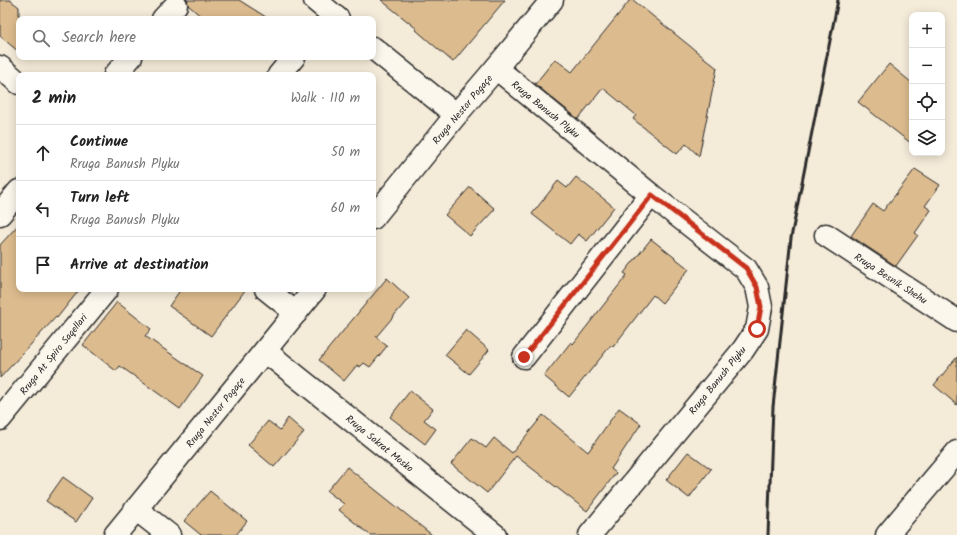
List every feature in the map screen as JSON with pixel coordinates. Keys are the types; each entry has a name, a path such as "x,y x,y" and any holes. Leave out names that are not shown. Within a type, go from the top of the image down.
{"street":[{"name":"Rruga Nestor Pogaçe","path":"376,214 552,0"},
{"path":"376,50 456,115"},
{"path":"118,72 128,60"},
{"path":"282,72 292,60"},
{"path":"0,67 16,80"},
{"name":"Rruga Banush Plyku","path":"496,68 652,195 746,268 757,287 761,307 757,329 743,350 590,535"},
{"path":"0,214 16,195"},
{"path":"524,357 652,195"},
{"name":"Rruga Besnik Shehu","path":"826,236 957,321"},
{"name":"Rruga At Spiro Saqellari","path":"0,419 105,292"},
{"path":"270,292 296,313"},
{"name":"Rruga Nestor Pogaçe","path":"115,535 313,292"},
{"name":"Rruga Sokrat Mosko","path":"265,351 496,535"},
{"path":"887,535 957,452"},
{"path":"136,509 169,535"}],"building":[{"path":"0,0 10,0 19,7 19,16 16,16 16,49 0,36"},
{"path":"187,0 239,0 264,16 201,16 188,5"},
{"path":"381,0 505,0 453,62 416,30 417,29"},
{"path":"630,0 633,0 717,68 699,156 686,144 677,154 633,119 636,115 603,88 578,119 535,84 555,59 572,72"},
{"path":"889,64 909,81 909,142 858,102"},
{"path":"915,169 940,185 925,206 931,210 915,233 918,235 896,266 851,236 873,204 883,211"},
{"path":"576,177 614,207 587,241 578,234 570,244 532,214 558,181 567,188"},
{"path":"470,187 495,209 470,236 445,215"},
{"path":"16,227 16,292 78,292 57,318 56,317 0,378 0,245"},
{"path":"651,239 689,269 662,303 653,295 613,347 611,345 569,397 544,376 571,342 573,344 627,275 624,273"},
{"path":"387,278 409,298 376,337 387,346 370,367 364,363 360,367 357,365 344,381 319,360"},
{"path":"179,292 244,292 211,336 169,306"},
{"path":"117,302 151,329 145,336 203,376 180,409 120,366 116,371 83,345"},
{"path":"466,330 489,350 469,374 445,355"},
{"path":"957,357 957,405 934,385"},
{"path":"410,391 433,409 424,420 436,429 425,444 390,417"},
{"path":"619,408 641,424 611,469 616,473 587,511 516,456 487,493 451,464 472,438 486,448 494,438 512,453 543,415 588,452"},
{"path":"288,418 304,432 274,467 248,445 268,421 280,430"},
{"path":"688,452 711,469 689,498 666,480"},
{"path":"347,467 432,535 370,535 339,510 344,504 327,491"},
{"path":"63,477 92,498 76,522 46,501"},
{"path":"210,491 247,521 236,535 201,535 184,521"}],"railway":[{"path":"768,535 773,407 791,238 838,0"}],"route":[{"path":"524,357 652,195 746,268 757,287 761,307 757,329"}]}
